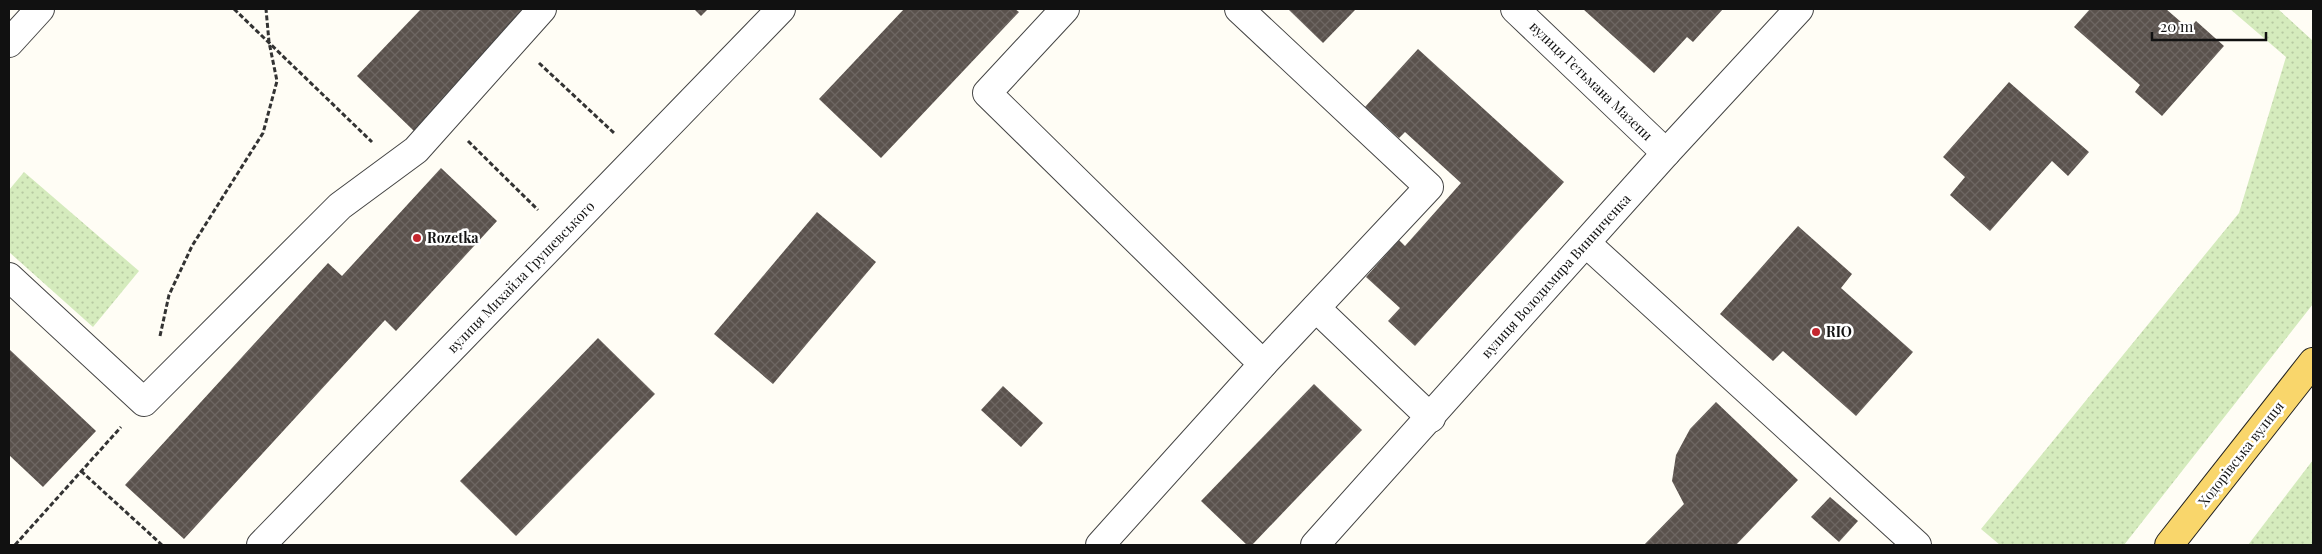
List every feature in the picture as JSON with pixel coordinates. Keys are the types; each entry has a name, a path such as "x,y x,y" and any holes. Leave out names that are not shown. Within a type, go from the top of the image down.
{"main road":[{"name":"Ходорівська вулиця","path":"2170,545 2313,362"}],"street":[{"path":"9,43 40,9"},
{"path":"9,277 144,402 340,206 416,150 542,9"},
{"name":"вулиця Михайла Грушевського","path":"261,545 781,9"},
{"path":"1065,9 987,93 1263,364"},
{"path":"1100,545 1263,364 1429,187 1239,9"},
{"name":"вулиця Гетьмана Мазепи","path":"1516,9 1666,153"},
{"name":"вулиця Володимира Винниченка","path":"1316,545 1666,153 1799,9"},
{"path":"1586,243 1917,545"},
{"path":"1316,308 1430,418"}],"path":[{"path":"234,9 396,166"},
{"path":"159,343 169,296 192,246 263,132 277,81 269,42 266,9"},
{"path":"514,40 638,156"},
{"path":"445,117 562,234"},
{"path":"15,545 144,402"},
{"path":"81,471 162,545"}],"green space":[{"path":"2230,9 2278,9 2313,41 2313,304 2124,545 2000,545 1981,529 2239,213 2286,57"},
{"path":"24,172 139,271 93,327 9,252 9,190"},
{"path":"2313,460 2313,545 2248,545"}],"building":[{"path":"421,9 531,9 414,131 357,76"},
{"path":"694,9 708,9 701,16"},
{"path":"904,9 1015,9 1019,12 881,158 819,99"},
{"path":"1288,9 1356,9 1323,43"},
{"path":"1583,9 1723,9 1693,42 1687,37 1654,73"},
{"path":"2090,9 2166,9 2189,29 2196,21 2224,46 2162,116 2135,92 2140,85 2074,27"},
{"path":"1418,49 1564,182 1415,346 1388,321 1400,308 1366,277 1399,240 1405,246 1461,183 1405,132 1399,138 1365,107"},
{"path":"2009,82 2089,152 2068,176 2052,161 1990,231 1950,195 1965,177 1943,157"},
{"path":"441,168 497,221 396,331 385,320 184,539 125,485 328,263 342,276"},
{"path":"817,212 876,262 773,384 714,334"},
{"name":"RIO","path":"1798,226 1852,274 1841,288 1913,352 1856,416 1783,351 1773,361 1720,314"},
{"path":"598,338 655,394 516,536 460,481"},
{"path":"9,349 96,431 43,487 9,455"},
{"path":"1314,384 1362,430 1252,545 1247,545 1201,501"},
{"path":"1003,386 1043,423 1021,447 981,410"},
{"path":"1716,402 1798,480 1736,545 1644,545 1684,504 1672,481 1676,455 1690,429"},
{"path":"1830,497 1858,521 1839,542 1811,517"}],"place":[{"name":"Rozetka","path":"417,238"},
{"name":"RIO","path":"1816,332"}]}
